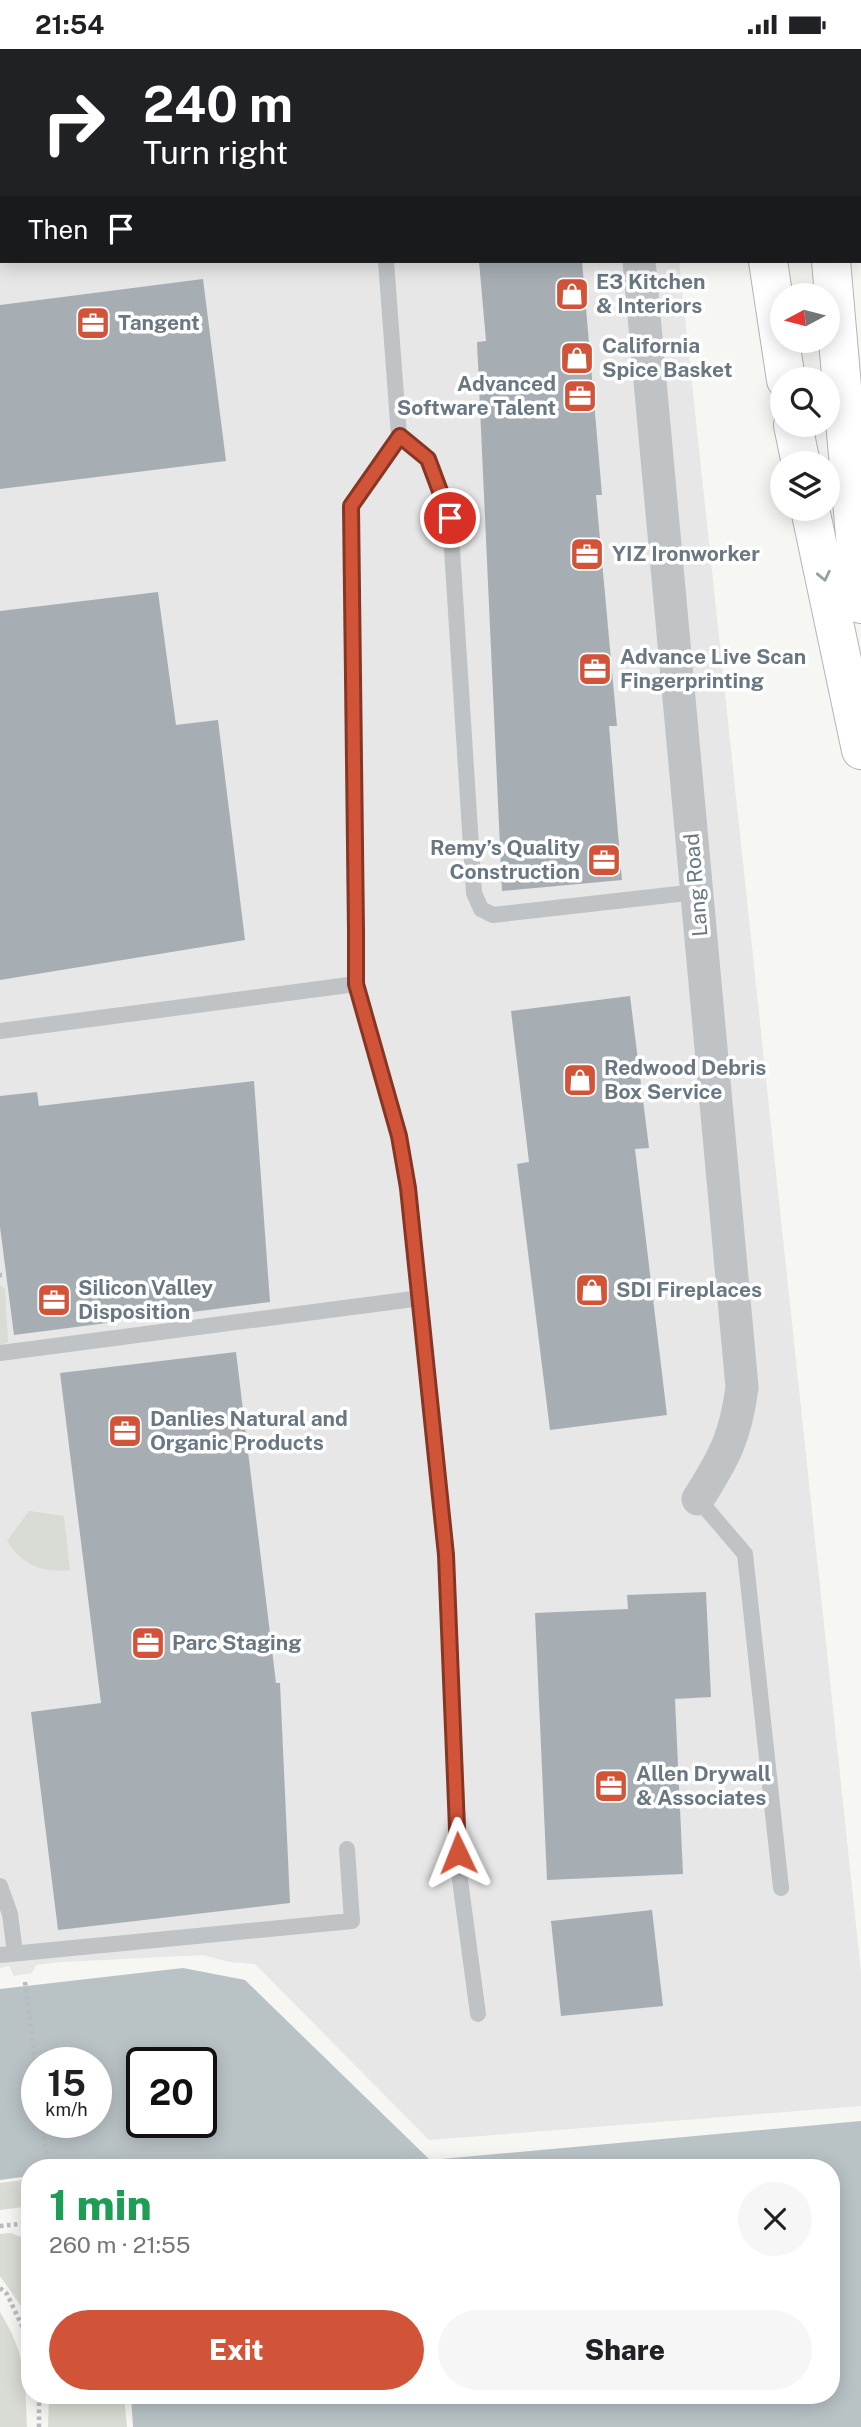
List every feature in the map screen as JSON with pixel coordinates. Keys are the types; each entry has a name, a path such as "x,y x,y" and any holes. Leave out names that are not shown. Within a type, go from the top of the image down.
{"highway":[{"path":"768,263 784,367"},
{"path":"831,263 861,604"},
{"path":"813,521 861,750"}],"street":[{"name":"Lang Road","path":"639,263 742,1387 737,1424 723,1458 698,1499"}],"lane":[{"path":"386,263 400,436 351,506 356,984 399,1136 421,1298 446,1555 460,1880 478,2014"},
{"path":"400,436 428,459 450,518 474,893 481,909 493,915 696,893"},
{"path":"0,1031 356,984"},
{"path":"0,1353 421,1298"},
{"path":"698,1499 745,1554 781,1888"},
{"path":"0,1886 10,1914 8,1954 352,1921 347,1849"}],"path":[{"path":"23,1972 33,2047"},
{"path":"44,2138 47,2159"},
{"path":"0,2226 21,2224"},
{"path":"0,2288 7,2294 21,2324"},
{"path":"39,2404 39,2427"}],"shaded area":[{"path":"0,263 679,263 861,1972 861,2106 429,2140 255,1964 229,1962 203,1955 62,1962 36,1965 32,1973 14,1976 9,1966 0,1968"},
{"path":"0,1285 5,1289 8,1342 0,1345"},
{"path":"29,1511 64,1516 70,1570 34,1566 19,1556 7,1541"},
{"path":"183,1968 245,1980 429,2159 21,2159 21,2177 0,2180 0,1989"},
{"path":"861,2121 861,2427 133,2427 132,2404 840,2404 840,2159 441,2159"},
{"path":"21,2180 21,2207 0,2210 0,2183"},
{"path":"11,2233 21,2237 21,2306 0,2276 0,2234"},
{"path":"0,2312 19,2354 21,2404 26,2404 27,2427 0,2427"},
{"path":"49,2404 125,2404 127,2427 48,2427"}],"building":[{"path":"479,263 582,263 602,495 596,495 617,726 609,726 622,880 502,891 477,342 486,341"},
{"path":"203,279 226,461 0,489 0,305"},
{"path":"158,592 176,725 218,720 245,940 0,980 0,611"},
{"name":"SDI Fireplaces","path":"630,996 649,1148 635,1149 667,1415 550,1430 517,1164 529,1162 511,1011"},
{"path":"254,1081 270,1302 14,1335 0,1227 0,1096 37,1092 39,1106"},
{"path":"236,1352 276,1683 280,1683 290,1903 58,1930 31,1712 101,1703 60,1373"},
{"name":"Allen Drywall & Associates","path":"706,1592 711,1697 675,1699 683,1874 547,1880 535,1613 628,1609 627,1595"},
{"path":"652,1910 663,2006 561,2016 551,1921"}],"place":[{"name":"E3 Kitchen & Interiors","path":"572,294"},
{"name":"Tangent","path":"93,323"},
{"name":"California Spice Basket","path":"577,358"},
{"name":"Advanced Software Talent","path":"580,396"},
{"name":"YIZ Ironworker","path":"587,554"},
{"name":"Advance Live Scan Fingerprinting","path":"595,669"},
{"name":"Remy’s Quality Construction","path":"604,860"},
{"name":"Redwood Debris Box Service","path":"580,1080"},
{"name":"SDI Fireplaces","path":"592,1290"},
{"name":"Silicon Valley Disposition","path":"54,1300"},
{"name":"Danlies Natural and Organic Products","path":"125,1431"},
{"name":"Parc Staging","path":"148,1643"},
{"name":"Allen Drywall & Associates","path":"611,1786"}],"route":[{"path":"450,518 428,459 400,436 351,506 356,984 399,1136 421,1298 446,1555 458,1853"}]}
